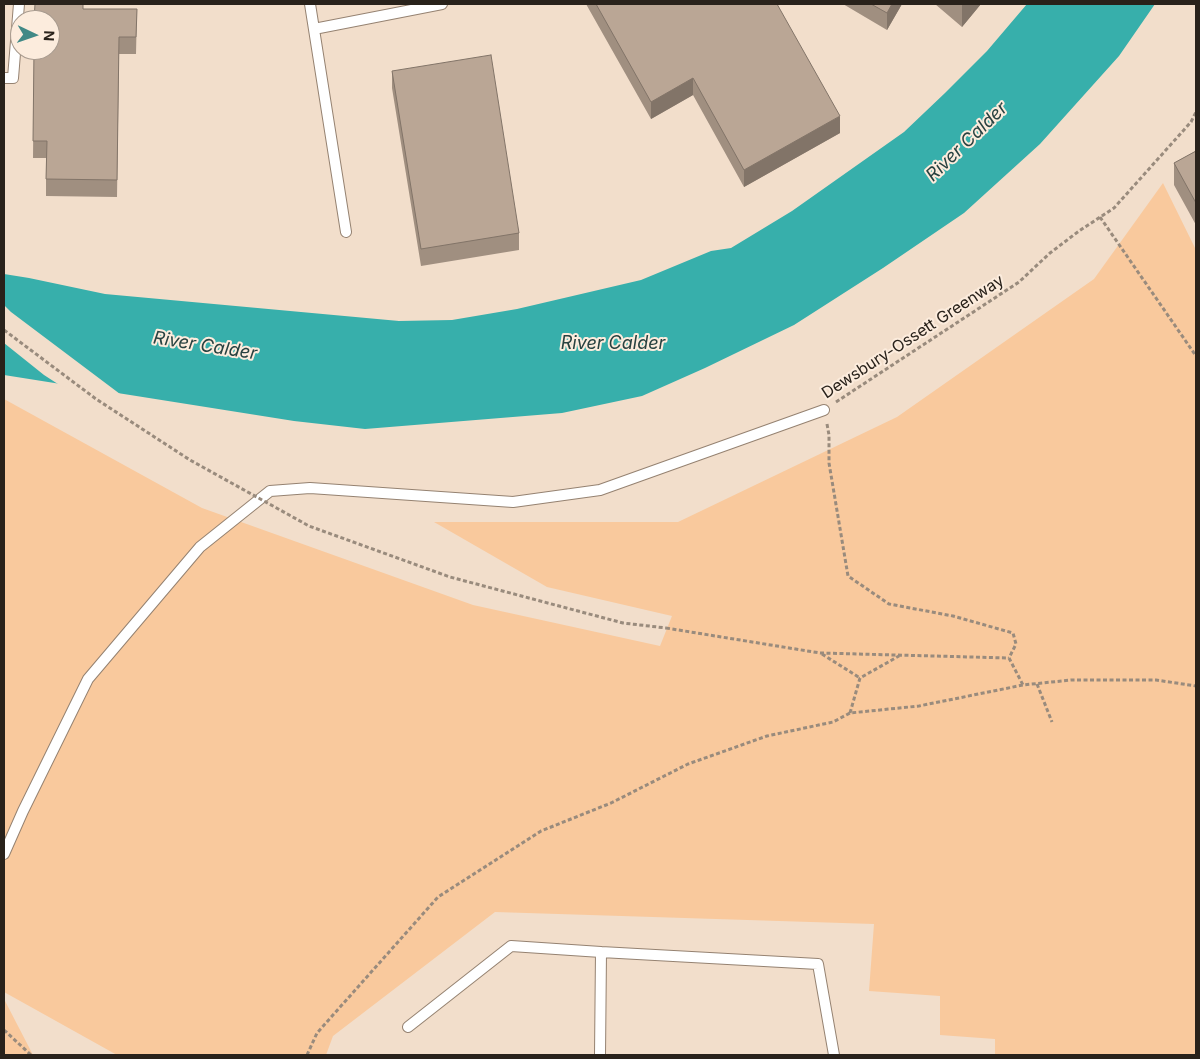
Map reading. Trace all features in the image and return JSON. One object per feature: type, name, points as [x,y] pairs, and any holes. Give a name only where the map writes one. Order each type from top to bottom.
[{"type":"lane","points":[[4,78],[13,78],[19,4]]},
{"type":"lane","points":[[310,4],[346,232]]},
{"type":"lane","points":[[314,29],[442,4]]},
{"type":"lane","points":[[4,854],[88,679],[200,547],[270,492],[310,488],[513,502],[600,490],[824,410]]},
{"type":"lane","points":[[408,1027],[511,946],[818,964],[834,1055]]},
{"type":"lane","points":[[600,1055],[601,952]]},
{"type":"path","name":"Dewsbury-Ossett Greenway","points":[[1009,658],[1016,644],[1013,633],[953,616],[889,604],[848,576],[829,463],[829,435],[824,410],[1019,282],[1050,253],[1114,208],[1136,186],[1191,122],[1196,112]]},
{"type":"path","points":[[1100,217],[1196,356]]},
{"type":"path","points":[[4,330],[96,398],[190,460],[310,526],[450,577],[623,623],[666,628],[820,653],[1009,658],[1023,686]]},
{"type":"path","points":[[820,653],[860,678]]},
{"type":"path","points":[[850,713],[860,678],[900,655]]},
{"type":"path","points":[[307,1055],[317,1033],[438,897],[541,831],[611,803],[688,764],[767,736],[832,722],[850,713],[919,706],[1023,686],[1071,680],[1156,680],[1196,686]]},
{"type":"path","points":[[1037,684],[1052,722]]},
{"type":"path","points":[[4,1030],[31,1055]]},
{"type":"shaded area","points":[[1163,183],[1196,250],[1196,1055],[995,1055],[995,1039],[940,1035],[940,996],[869,991],[874,924],[495,912],[333,1036],[326,1055],[117,1055],[4,992],[4,399],[202,508],[473,605],[660,646],[672,616],[547,587],[434,522],[678,522],[897,417],[1094,279]]},
{"type":"shaded area","points":[[4,999],[33,1055],[4,1055]]},
{"type":"water","name":"River Calder","points":[[1027,4],[1155,4],[1119,56],[1040,144],[964,213],[794,325],[642,396],[562,413],[365,429],[294,421],[4,375],[4,274],[105,294],[399,321],[452,320],[517,309],[641,280],[711,251],[731,248],[792,211],[904,132],[987,51]]},
{"type":"pier","points":[[4,305],[124,397],[61,386],[44,375],[4,343]]},
{"type":"building","points":[[35,4],[83,4],[83,9],[137,9],[136,37],[119,37],[117,180],[46,179],[47,141],[33,141],[34,60],[60,60],[60,10],[35,10]]},
{"type":"building","points":[[596,4],[777,4],[840,116],[744,170],[693,78],[651,102]]},
{"type":"building","points":[[871,4],[892,4],[887,13]]},
{"type":"building","points":[[491,55],[519,233],[421,249],[392,71]]},
{"type":"building","points":[[1196,151],[1196,203],[1174,163]]}]
